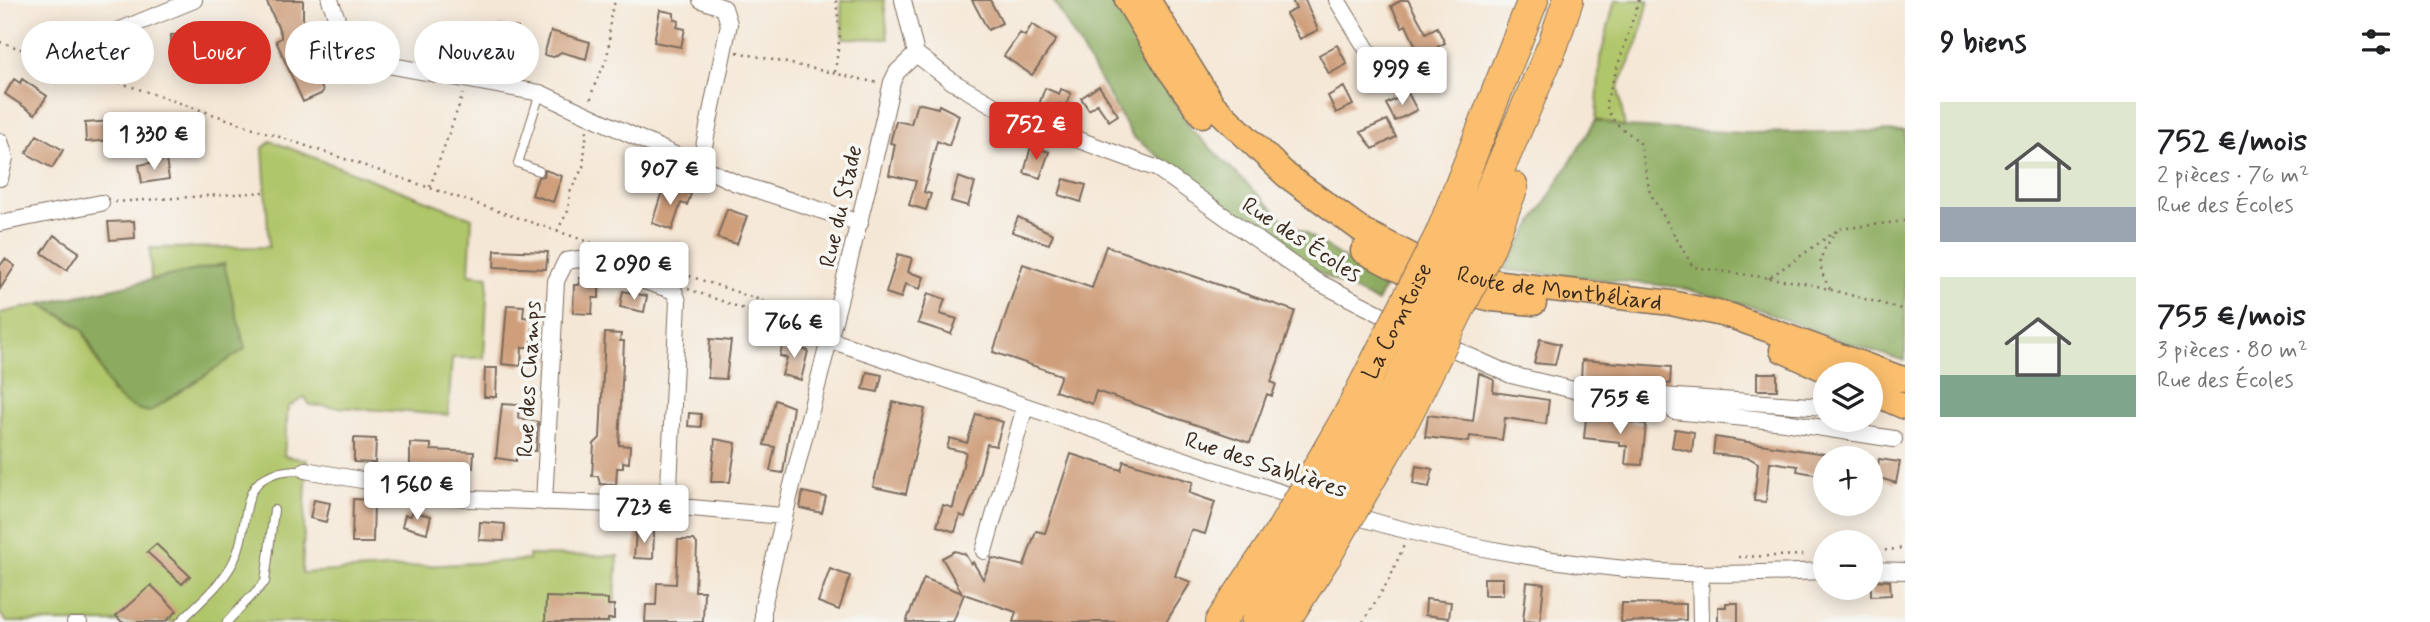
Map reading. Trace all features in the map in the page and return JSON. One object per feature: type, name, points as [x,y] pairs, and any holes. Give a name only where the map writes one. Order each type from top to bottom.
[{"type":"highway","name":"La Comtoise","points":[[1220,622],[1281,531],[1356,401],[1441,233],[1533,0]]},
{"type":"highway","points":[[1256,622],[1317,550],[1405,419],[1479,244],[1515,182],[1568,0]]},
{"type":"highway","points":[[1284,622],[1317,550]]},
{"type":"main road","name":"Route de Montbéliard","points":[[1127,0],[1168,68],[1200,113],[1281,191],[1354,246],[1423,282],[1492,299],[1673,319],[1734,331],[1813,365]]},
{"type":"main road","name":"Route de Montbéliard","points":[[1149,0],[1213,105],[1286,175],[1363,231],[1429,265],[1501,283],[1671,303],[1731,316],[1903,379]]},
{"type":"main road","points":[[1883,384],[1903,379]]},
{"type":"main road","points":[[1883,397],[1905,407]]},
{"type":"street","points":[[142,21],[194,0]]},
{"type":"street","points":[[330,0],[347,46],[359,60],[414,69]]},
{"type":"street","points":[[700,166],[724,49],[728,16],[717,3],[701,0]]},
{"type":"street","points":[[903,0],[916,54]]},
{"type":"street","points":[[1337,0],[1371,56]]},
{"type":"street","name":"Rue du Stade","points":[[763,622],[763,607],[783,516],[860,223],[891,86],[897,72],[916,54]]},
{"type":"street","name":"Rue des Écoles","points":[[916,54],[953,82],[1008,114],[1158,169],[1314,280],[1397,323],[1511,375],[1574,390],[1813,406]]},
{"type":"street","points":[[498,84],[540,93],[736,183],[860,223]]},
{"type":"street","points":[[0,141],[5,159],[0,178]]},
{"type":"street","points":[[0,223],[95,204]]},
{"type":"street","name":"Rue des Champs","points":[[544,502],[556,281],[566,261],[579,260],[674,291]]},
{"type":"street","points":[[668,506],[678,301],[674,291]]},
{"type":"street","name":"Rue des Sablières","points":[[832,333],[1025,407],[1408,533],[1579,564],[1700,573],[1813,571]]},
{"type":"street","points":[[1666,398],[1674,411],[1785,422],[1894,439]]},
{"type":"street","points":[[984,551],[1025,407]]},
{"type":"street","points":[[305,470],[469,499],[668,506],[783,516]]},
{"type":"street","points":[[1883,570],[1905,571]]},
{"type":"street","points":[[1700,573],[1701,622]]},
{"type":"lane","points":[[539,171],[518,163],[540,93]]},
{"type":"lane","points":[[180,622],[230,569],[237,553],[246,501],[254,488],[266,476],[282,470],[305,470]]},
{"type":"lane","points":[[227,622],[265,582],[274,510]]},
{"type":"lane","points":[[71,622],[83,622]]},
{"type":"path","points":[[835,72],[840,35],[836,0]]},
{"type":"path","points":[[1639,0],[1606,102],[1608,116],[1621,131],[1640,144],[1650,193],[1693,267],[1830,289],[1905,310]]},
{"type":"path","points":[[0,42],[430,188],[832,333]]},
{"type":"path","points":[[724,49],[891,86]]},
{"type":"path","points":[[430,188],[465,84]]},
{"type":"path","points":[[95,204],[265,192]]},
{"type":"path","points":[[1769,278],[1839,229],[1905,220]]},
{"type":"path","points":[[1830,289],[1820,272],[1821,253],[1839,229]]},
{"type":"path","points":[[674,291],[685,287],[832,333]]},
{"type":"path","points":[[1363,622],[1389,580],[1408,533]]},
{"type":"path","points":[[1883,551],[1905,548]]},
{"type":"path","points":[[1735,557],[1812,555]]},
{"type":"green space","points":[[841,0],[884,0],[888,39],[843,38]]},
{"type":"green space","points":[[1053,0],[1111,0],[1191,129],[1282,218],[1385,285],[1377,302],[1307,267],[1133,137]]},
{"type":"green space","points":[[1615,0],[1649,0],[1639,40],[1618,88],[1625,127],[1596,120],[1600,59]]},
{"type":"green space","points":[[1596,120],[1625,127],[1745,133],[1905,131],[1905,361],[1837,340],[1753,307],[1678,287],[1504,270]]},
{"type":"green space","points":[[271,141],[472,218],[469,274],[488,276],[484,358],[452,358],[448,415],[310,405],[305,397],[288,407],[284,456],[307,460],[302,573],[528,560],[529,555],[618,556],[613,622],[7,622],[0,614],[0,313],[41,304],[82,329],[112,393],[224,264],[151,280],[150,248],[269,247],[263,148]]},
{"type":"green space","points":[[224,264],[245,349],[149,412],[121,400],[106,381],[83,331],[41,304]]},
{"type":"building","points":[[266,0],[303,0],[304,21],[285,21],[285,61],[276,41],[281,38]]},
{"type":"building","points":[[972,0],[990,0],[1002,23],[988,30]]},
{"type":"building","points":[[1292,0],[1305,0],[1318,30],[1300,39],[1286,14],[1296,9]]},
{"type":"building","points":[[1408,0],[1426,33],[1437,27],[1445,43],[1437,47],[1438,59],[1428,64],[1425,59],[1422,60],[1406,25],[1402,27],[1391,6]]},
{"type":"building","points":[[660,10],[674,13],[674,19],[679,21],[677,27],[685,29],[681,47],[654,42]]},
{"type":"building","points":[[1032,24],[1056,40],[1032,75],[1004,56],[1020,33],[1025,36]]},
{"type":"building","points":[[551,31],[590,42],[586,59],[561,52],[554,57],[544,55]]},
{"type":"building","points":[[1337,45],[1347,64],[1329,74],[1319,55]]},
{"type":"building","points":[[14,79],[20,83],[21,81],[21,84],[29,84],[47,96],[35,114],[5,94]]},
{"type":"building","points":[[295,84],[320,84],[323,91],[321,94],[303,102]]},
{"type":"building","points":[[1099,86],[1118,115],[1109,121],[1097,104],[1089,110],[1081,98]]},
{"type":"building","points":[[1344,87],[1353,105],[1336,113],[1328,96]]},
{"type":"building","points":[[1045,88],[1059,94],[1061,89],[1071,93],[1066,106],[1060,104],[1054,120],[1036,113]]},
{"type":"building","points":[[1408,93],[1417,110],[1395,121],[1386,104]]},
{"type":"building","points":[[917,103],[938,108],[939,105],[959,115],[949,146],[937,141],[924,192],[931,194],[926,210],[909,205],[916,181],[889,175],[895,144],[890,143],[896,121],[911,124]]},
{"type":"building","points":[[1387,120],[1396,137],[1373,149],[1361,132]]},
{"type":"building","points":[[113,121],[114,140],[86,142],[85,123]]},
{"type":"building","points":[[37,135],[63,150],[52,168],[26,153]]},
{"type":"building","points":[[1031,146],[1049,152],[1040,178],[1024,173]]},
{"type":"building","points":[[166,160],[169,179],[142,183],[139,165]]},
{"type":"building","points":[[545,170],[562,176],[553,202],[532,195],[538,177],[544,176]]},
{"type":"building","points":[[958,177],[975,183],[968,206],[951,201]]},
{"type":"building","points":[[1064,179],[1086,185],[1081,202],[1059,195]]},
{"type":"building","points":[[664,185],[691,194],[687,205],[681,203],[672,230],[652,223]]},
{"type":"building","points":[[727,209],[747,216],[737,244],[717,238]]},
{"type":"building","points":[[1018,217],[1053,234],[1049,244],[1012,232]]},
{"type":"building","points":[[134,221],[135,238],[110,240],[108,222]]},
{"type":"building","points":[[54,235],[79,252],[67,270],[42,253]]},
{"type":"building","points":[[1106,246],[1295,311],[1271,382],[1276,384],[1272,396],[1267,394],[1250,443],[1096,391],[1092,404],[1055,391],[1061,375],[993,352],[1023,264],[1092,288]]},
{"type":"building","points":[[495,250],[548,252],[546,269],[494,267]]},
{"type":"building","points":[[898,254],[912,258],[908,272],[924,277],[920,289],[905,284],[901,298],[886,293]]},
{"type":"building","points":[[5,259],[15,266],[0,289],[0,266]]},
{"type":"building","points":[[579,278],[592,278],[592,286],[599,287],[599,298],[593,298],[592,314],[573,313],[574,285],[579,285]]},
{"type":"building","points":[[623,291],[647,296],[644,312],[620,307]]},
{"type":"building","points":[[928,293],[945,299],[940,314],[957,319],[951,334],[918,323]]},
{"type":"building","points":[[507,305],[524,306],[523,317],[533,318],[532,347],[522,347],[521,366],[502,364]]},
{"type":"building","points":[[605,333],[621,334],[620,341],[624,341],[619,445],[630,446],[629,463],[623,462],[623,468],[617,468],[616,485],[600,484],[598,476],[592,476],[594,444],[600,438]]},
{"type":"building","points":[[710,339],[731,341],[726,379],[708,378]]},
{"type":"building","points":[[1540,339],[1560,344],[1555,365],[1534,363]]},
{"type":"building","points":[[791,341],[803,344],[802,349],[808,351],[801,380],[782,375],[787,358],[780,356],[783,343],[790,345]]},
{"type":"building","points":[[1582,360],[1671,367],[1670,384],[1581,380]]},
{"type":"building","points":[[485,368],[497,368],[496,397],[484,397]]},
{"type":"building","points":[[867,372],[882,375],[878,392],[863,389]]},
{"type":"building","points":[[1479,373],[1494,380],[1493,392],[1549,400],[1546,424],[1505,418],[1502,440],[1470,436],[1469,442],[1425,437],[1428,415],[1473,421]]},
{"type":"building","points":[[1757,373],[1777,373],[1777,390],[1757,390]]},
{"type":"building","points":[[775,400],[793,407],[783,473],[770,471],[775,447],[764,445]]},
{"type":"building","points":[[893,402],[925,409],[906,494],[873,487]]},
{"type":"building","points":[[502,404],[519,405],[518,418],[538,422],[536,451],[516,450],[516,461],[496,458]]},
{"type":"building","points":[[689,413],[701,414],[701,427],[688,426]]},
{"type":"building","points":[[976,414],[1003,422],[996,446],[987,444],[975,490],[965,517],[960,515],[955,532],[937,526],[943,505],[953,508],[966,452],[947,448],[950,438],[967,443]]},
{"type":"building","points":[[1586,418],[1646,424],[1642,465],[1625,464],[1627,446],[1620,446],[1620,442],[1584,438]]},
{"type":"building","points":[[1675,429],[1694,432],[1692,452],[1672,447]]},
{"type":"building","points":[[1715,437],[1813,452],[1813,474],[1797,471],[1798,466],[1770,462],[1766,502],[1754,501],[1758,463],[1749,458],[1713,454]]},
{"type":"building","points":[[354,438],[376,439],[375,463],[354,462]]},
{"type":"building","points":[[715,439],[736,443],[730,482],[711,482]]},
{"type":"building","points":[[410,443],[431,444],[431,450],[474,452],[473,468],[460,467],[459,474],[448,473],[448,468],[410,466]]},
{"type":"building","points":[[1071,454],[1121,470],[1124,461],[1193,482],[1189,493],[1215,502],[1205,534],[1191,530],[1175,576],[1191,582],[1166,622],[1013,622],[1016,612],[964,594],[953,622],[906,622],[924,578],[962,593],[942,558],[955,551],[965,554],[971,564],[973,562],[983,579],[992,558],[1024,566],[1036,531],[1045,533]]},
{"type":"building","points":[[1883,460],[1900,462],[1896,483],[1883,479]]},
{"type":"building","points":[[1416,466],[1433,469],[1429,487],[1413,484]]},
{"type":"building","points":[[803,492],[826,497],[822,513],[800,508]]},
{"type":"building","points":[[353,499],[374,500],[373,543],[352,543]]},
{"type":"building","points":[[314,500],[330,503],[326,522],[310,518]]},
{"type":"building","points":[[412,512],[431,516],[427,533],[402,526],[405,515],[411,516]]},
{"type":"building","points":[[480,522],[505,524],[504,541],[479,540]]},
{"type":"building","points":[[636,530],[654,531],[653,559],[634,558]]},
{"type":"building","points":[[678,540],[694,540],[697,544],[695,591],[704,591],[703,622],[645,622],[646,605],[656,605],[657,583],[676,584]]},
{"type":"building","points":[[156,544],[190,576],[182,584],[147,552]]},
{"type":"building","points":[[830,569],[850,576],[839,610],[818,602]]},
{"type":"building","points":[[1484,578],[1503,578],[1503,595],[1484,595]]},
{"type":"building","points":[[1883,581],[1890,581],[1891,595],[1883,595]]},
{"type":"building","points":[[1527,582],[1544,584],[1540,622],[1523,621]]},
{"type":"building","points":[[151,585],[177,611],[165,622],[122,622],[116,616]]},
{"type":"building","points":[[546,597],[608,599],[608,605],[614,605],[614,619],[608,619],[608,622],[545,622]]},
{"type":"building","points":[[1426,599],[1451,602],[1449,618],[1425,615]]},
{"type":"building","points":[[1622,603],[1686,604],[1686,620],[1621,622]]},
{"type":"building","points":[[1726,603],[1738,603],[1738,622],[1718,622],[1718,607],[1726,607]]}]
